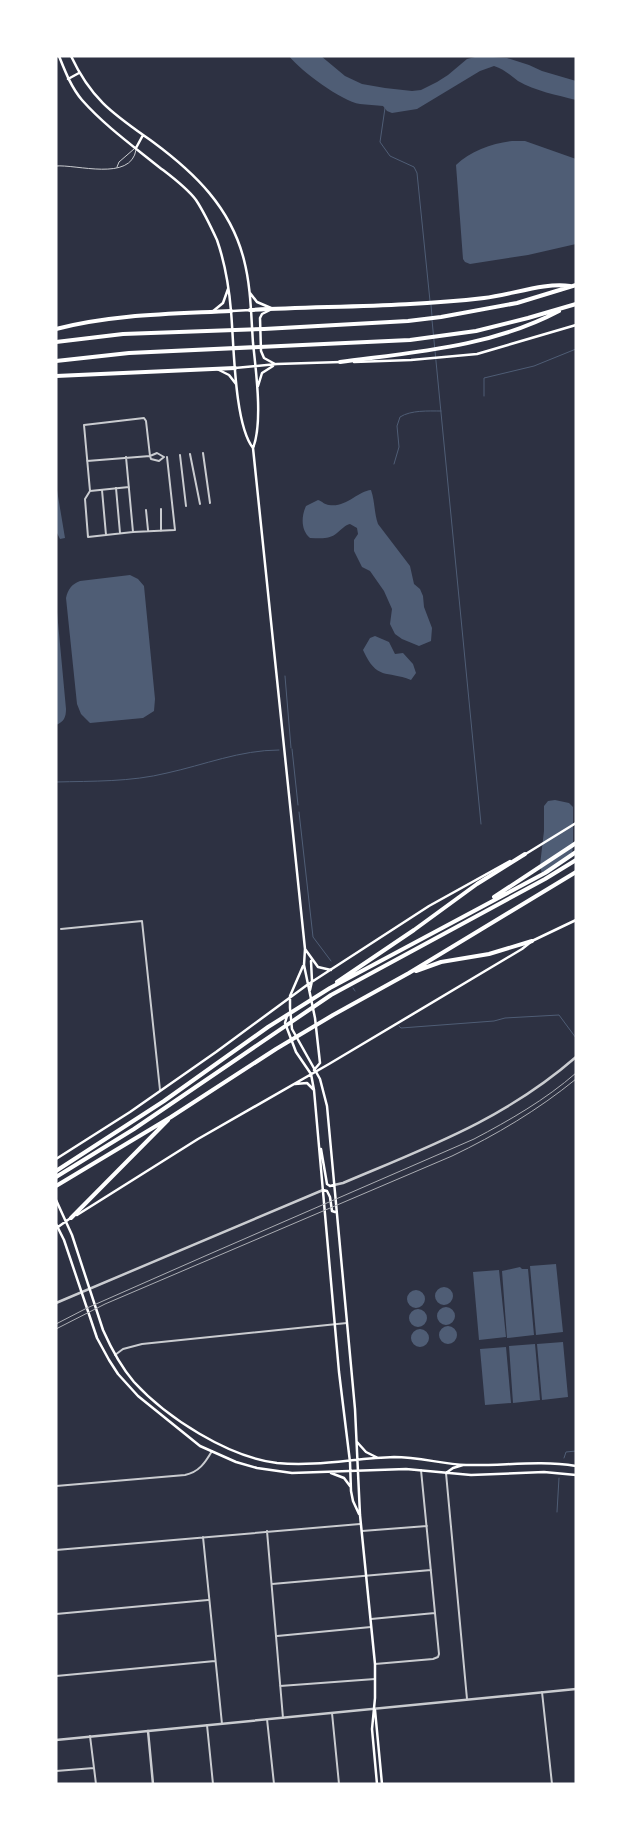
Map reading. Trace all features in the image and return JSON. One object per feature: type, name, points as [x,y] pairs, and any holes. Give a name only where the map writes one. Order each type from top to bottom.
[{"type":"highway","points":[[250,310],[406,304],[483,298],[557,284],[574,286]]},
{"type":"highway","points":[[56,342],[123,334],[408,321],[474,312],[517,303],[574,286]]},
{"type":"highway","points":[[56,361],[129,353],[410,340],[476,331],[576,304]]},
{"type":"highway","points":[[340,362],[412,353],[476,342],[535,324],[568,306]]},
{"type":"highway","points":[[56,329],[103,319],[231,311]]},
{"type":"highway","points":[[56,376],[235,368]]},
{"type":"highway","points":[[479,907],[576,843]]},
{"type":"highway","points":[[56,1170],[164,1101],[268,1027],[330,988],[545,873],[576,852]]},
{"type":"highway","points":[[330,988],[477,884],[525,854]]},
{"type":"highway","points":[[56,1177],[134,1129],[330,995],[576,860]]},
{"type":"highway","points":[[56,1186],[171,1117],[276,1049],[409,973],[576,872]]},
{"type":"highway","points":[[409,973],[441,962],[489,954],[532,941]]},
{"type":"highway","points":[[71,1218],[171,1117]]},
{"type":"main road","points":[[59,56],[68,79],[82,99],[136,148],[182,184],[196,201],[217,241],[229,287],[236,384],[240,411],[249,443],[253,448]]},
{"type":"main road","points":[[71,56],[79,73],[101,103],[187,168],[216,200],[228,218],[239,242],[244,261],[249,292],[257,390],[258,416],[256,442],[253,448],[305,950],[304,965],[307,985],[310,991],[320,1063],[315,1071]]},
{"type":"main road","points":[[68,79],[79,73]]},
{"type":"main road","points":[[136,148],[143,135]]},
{"type":"main road","points":[[212,312],[223,303],[229,287]]},
{"type":"main road","points":[[249,292],[257,302],[272,309]]},
{"type":"main road","points":[[272,309],[262,314],[260,318],[260,342],[264,358],[277,364]]},
{"type":"main road","points":[[231,311],[250,310]]},
{"type":"main road","points":[[235,368],[277,364],[412,360],[477,354],[576,325]]},
{"type":"main road","points":[[257,390],[262,373],[267,368],[277,364]]},
{"type":"main road","points":[[216,369],[229,375],[236,384]]},
{"type":"main road","points":[[56,1159],[130,1112],[216,1052],[312,981],[429,906],[525,854],[576,823]]},
{"type":"main road","points":[[576,920],[532,941],[522,949],[198,1139],[56,1226],[64,1240],[97,1338],[109,1360],[129,1387],[148,1405],[185,1435],[212,1452],[236,1462],[273,1471],[292,1473],[391,1469],[421,1470],[446,1474],[483,1475],[544,1472],[576,1475]]},
{"type":"main road","points":[[305,950],[318,967],[331,970]]},
{"type":"main road","points":[[310,991],[312,981],[311,959]]},
{"type":"main road","points":[[304,965],[290,996],[292,1029],[322,1086],[327,1106],[359,1471],[360,1516],[375,1664],[376,1679],[372,1729],[377,1782],[382,1782],[374,1709]]},
{"type":"main road","points":[[290,1008],[285,1023],[296,1052],[311,1074],[314,1090],[334,1324],[350,1462],[351,1488],[353,1501],[360,1516]]},
{"type":"main road","points":[[291,1085],[308,1084],[314,1090]]},
{"type":"main road","points":[[320,1145],[323,1152],[327,1184],[334,1186]]},
{"type":"main road","points":[[323,1190],[329,1194],[332,1211],[335,1212]]},
{"type":"main road","points":[[56,1200],[72,1235],[104,1330],[115,1355],[134,1382],[178,1419],[223,1447],[249,1457],[276,1463],[306,1465],[379,1458],[408,1458],[464,1465],[540,1462],[576,1466]]},
{"type":"main road","points":[[129,1387],[134,1382]]},
{"type":"main road","points":[[356,1440],[366,1452],[379,1458]]},
{"type":"main road","points":[[273,1471],[276,1463]]},
{"type":"main road","points":[[446,1474],[454,1468],[464,1465]]},
{"type":"main road","points":[[327,1472],[344,1478],[351,1488]]},
{"type":"street","points":[[86,461],[150,456],[157,453],[164,457],[158,461],[152,460],[150,456],[146,421],[142,418],[86,423],[84,426],[86,461],[90,491],[85,499],[88,537],[176,530],[166,457]]},
{"type":"street","points":[[203,453],[210,503]]},
{"type":"street","points":[[190,454],[200,504]]},
{"type":"street","points":[[180,455],[186,506]]},
{"type":"street","points":[[126,457],[134,532]]},
{"type":"street","points":[[90,491],[129,486]]},
{"type":"street","points":[[116,488],[120,534]]},
{"type":"street","points":[[102,490],[106,536]]},
{"type":"street","points":[[161,509],[162,531]]},
{"type":"street","points":[[146,510],[148,532]]},
{"type":"street","points":[[61,929],[142,921],[160,1090]]},
{"type":"street","points":[[334,1186],[406,1157],[482,1122],[537,1089],[576,1058]]},
{"type":"street","points":[[56,1304],[323,1190]]},
{"type":"street","points":[[115,1355],[123,1350],[142,1344],[347,1323]]},
{"type":"street","points":[[56,1486],[185,1475],[203,1466],[212,1452]]},
{"type":"street","points":[[375,1664],[438,1657],[421,1470]]},
{"type":"street","points":[[446,1474],[466,1699]]},
{"type":"street","points":[[56,1550],[361,1524]]},
{"type":"street","points":[[362,1532],[427,1526]]},
{"type":"street","points":[[267,1531],[283,1718]]},
{"type":"street","points":[[203,1537],[222,1724]]},
{"type":"street","points":[[272,1584],[430,1570]]},
{"type":"street","points":[[56,1614],[209,1600]]},
{"type":"street","points":[[371,1619],[435,1613]]},
{"type":"street","points":[[277,1636],[372,1627]]},
{"type":"street","points":[[56,1676],[216,1661]]},
{"type":"street","points":[[280,1686],[376,1679]]},
{"type":"street","points":[[56,1740],[576,1689]]},
{"type":"street","points":[[542,1692],[552,1784]]},
{"type":"street","points":[[332,1713],[339,1784]]},
{"type":"street","points":[[267,1720],[274,1784]]},
{"type":"street","points":[[207,1725],[214,1784]]},
{"type":"street","points":[[148,1731],[153,1784]]},
{"type":"street","points":[[90,1736],[96,1784]]},
{"type":"street","points":[[56,1772],[94,1768]]},
{"type":"lane","points":[[116,168],[119,162],[136,148]]},
{"type":"lane","points":[[56,166],[66,165],[93,170],[116,168],[130,161],[136,153],[136,148]]},
{"type":"water","points":[[289,56],[321,56],[345,76],[362,84],[412,91],[421,90],[437,82],[467,59],[479,56],[507,58],[576,81],[576,100],[532,87],[518,81],[504,70],[494,66],[480,71],[417,109],[392,113],[383,106],[352,102],[332,91],[312,77]]},
{"type":"water","points":[[512,141],[525,141],[576,159],[576,244],[528,255],[470,264],[463,259],[456,165],[482,148]]},
{"type":"water","points":[[56,484],[65,538],[60,539],[56,531]]},
{"type":"water","points":[[371,490],[378,524],[410,566],[414,584],[420,589],[423,596],[424,607],[432,628],[431,641],[419,646],[395,634],[390,624],[392,609],[384,591],[370,571],[362,567],[354,551],[354,540],[358,534],[357,528],[350,524],[328,538],[310,538],[303,527],[303,515],[306,506],[318,500],[328,505],[341,504],[361,493]]},
{"type":"water","points":[[130,575],[138,579],[144,586],[155,699],[154,711],[143,718],[90,723],[81,714],[77,704],[66,598],[69,589],[80,581]]},
{"type":"water","points":[[56,601],[66,714],[64,719],[56,725]]},
{"type":"water","points":[[375,636],[389,642],[395,654],[403,653],[413,664],[416,673],[411,680],[383,673],[368,660],[363,650],[370,638]]},
{"type":"water","points":[[555,800],[569,803],[573,807],[572,857],[548,874],[542,874],[540,865],[544,831],[544,806],[548,801]]},
{"type":"water","points":[[556,1264],[563,1332],[536,1335],[530,1266]]},
{"type":"water","points":[[520,1267],[528,1269],[534,1335],[507,1338],[502,1271]]},
{"type":"water","points":[[499,1270],[506,1337],[479,1340],[473,1272]]},
{"type":"water","points":[[444,1287],[450,1290],[453,1296],[450,1302],[444,1305],[438,1302],[435,1296],[438,1290]]},
{"type":"water","points":[[416,1290],[422,1293],[425,1299],[422,1305],[416,1308],[410,1305],[407,1299],[410,1293]]},
{"type":"water","points":[[446,1307],[452,1310],[455,1316],[452,1322],[446,1325],[440,1322],[437,1316],[440,1310]]},
{"type":"water","points":[[418,1309],[424,1312],[427,1318],[424,1324],[418,1327],[412,1324],[409,1318],[412,1312]]},
{"type":"water","points":[[448,1326],[454,1329],[457,1335],[454,1341],[448,1344],[442,1341],[439,1335],[442,1329]]},
{"type":"water","points":[[420,1329],[426,1332],[429,1338],[426,1344],[420,1347],[414,1344],[411,1338],[414,1332]]},
{"type":"water","points":[[563,1342],[568,1397],[542,1400],[537,1344]]},
{"type":"water","points":[[535,1344],[540,1400],[513,1403],[509,1346]]},
{"type":"water","points":[[506,1347],[511,1403],[485,1405],[480,1349]]},
{"type":"waterway","points":[[385,108],[380,142],[390,156],[414,167],[417,173],[430,301]]},
{"type":"waterway","points":[[431,305],[432,316]]},
{"type":"waterway","points":[[432,320],[481,824]]},
{"type":"waterway","points":[[484,396],[484,378],[534,366],[576,349]]},
{"type":"waterway","points":[[394,464],[399,447],[397,426],[400,417],[414,412],[441,411]]},
{"type":"waterway","points":[[285,676],[291,748]]},
{"type":"waterway","points":[[292,749],[298,805]]},
{"type":"waterway","points":[[56,782],[140,778],[250,752],[279,750]]},
{"type":"waterway","points":[[299,812],[313,937],[331,961]]},
{"type":"waterway","points":[[399,1026],[401,1028],[559,1015],[576,1038]]},
{"type":"waterway","points":[[564,1458],[566,1452],[576,1451]]},
{"type":"waterway","points":[[557,1512],[559,1478]]},
{"type":"tram line","points":[[56,1329],[105,1304],[452,1156],[516,1121],[576,1079]]},
{"type":"railway","points":[[56,1324],[87,1308],[474,1139],[527,1109],[576,1073]]}]
